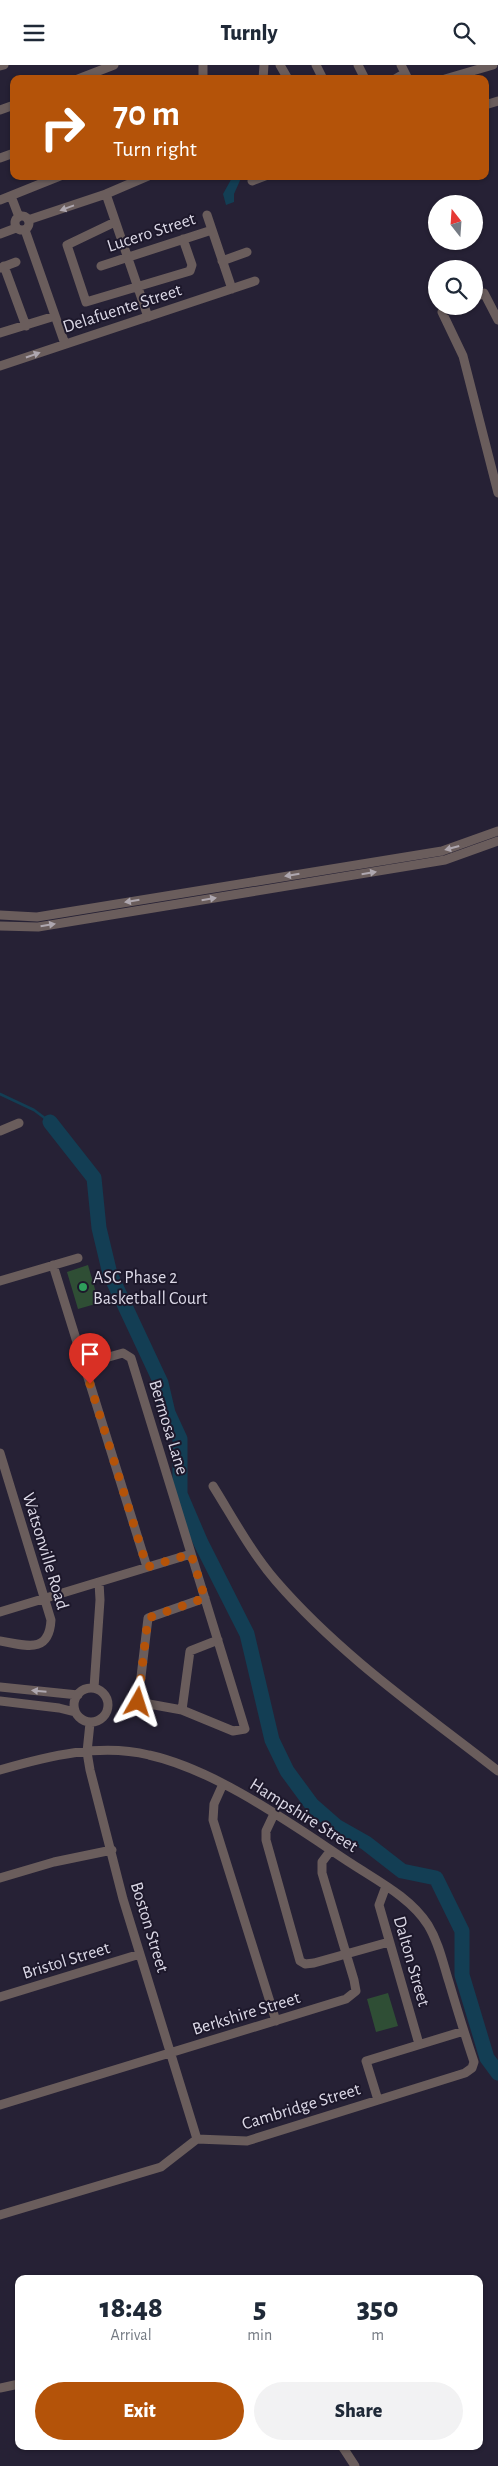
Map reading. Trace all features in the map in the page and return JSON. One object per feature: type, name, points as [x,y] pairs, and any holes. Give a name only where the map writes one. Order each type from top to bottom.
[{"type":"street","points":[[0,67],[4,65]]},
{"type":"street","points":[[88,75],[114,65]]},
{"type":"street","points":[[459,75],[493,65]]},
{"type":"street","points":[[0,200],[50,180]]},
{"type":"street","points":[[28,220],[106,194],[139,180]]},
{"type":"street","points":[[106,194],[148,317]]},
{"type":"street","points":[[11,195],[18,217],[15,220],[65,344]]},
{"type":"street","points":[[207,215],[232,289]]},
{"type":"street","points":[[18,217],[25,217],[28,220]]},
{"type":"street","points":[[0,234],[28,227],[28,220]]},
{"type":"street","points":[[115,223],[67,245],[84,299],[89,302],[192,268],[183,239]]},
{"type":"street","name":"Lucero Street","points":[[101,266],[212,229]]},
{"type":"street","points":[[222,261],[247,252]]},
{"type":"street","points":[[16,262],[2,267],[26,326]]},
{"type":"street","name":"Delafuente Street","points":[[0,366],[255,281]]},
{"type":"street","points":[[483,293],[498,321]]},
{"type":"street","points":[[444,315],[464,356],[498,493]]},
{"type":"street","points":[[0,333],[55,316]]},
{"type":"street","points":[[0,915],[37,917],[442,851],[498,831]]},
{"type":"street","points":[[0,926],[38,927],[406,867],[467,854],[498,841]]},
{"type":"street","points":[[2,1129],[19,1123]]},
{"type":"street","points":[[0,1281],[78,1257]]},
{"type":"street","points":[[53,1265],[147,1567]]},
{"type":"street","name":"Bermosa Lane","points":[[84,1364],[122,1353],[131,1358],[246,1729],[233,1731],[182,1710]]},
{"type":"street","name":"Watsonville Road","points":[[0,1453],[51,1620],[50,1631],[46,1640],[35,1646],[0,1641]]},
{"type":"street","points":[[213,1486],[250,1546],[276,1581],[318,1623],[385,1684],[498,1771]]},
{"type":"street","points":[[0,1612],[191,1554]]},
{"type":"street","points":[[94,1688],[100,1600],[99,1582]]},
{"type":"street","points":[[205,1598],[148,1618],[138,1702],[182,1710],[190,1651],[218,1640]]},
{"type":"street","points":[[0,1687],[78,1695]]},
{"type":"street","points":[[94,1688],[104,1693],[109,1704],[106,1715],[102,1720],[90,1723],[81,1719],[75,1712],[74,1703],[78,1695],[85,1689],[94,1688]]},
{"type":"street","points":[[0,1701],[59,1708],[75,1712]]},
{"type":"street","name":"Boston Street","points":[[90,1723],[87,1752],[94,1786],[140,1954],[197,2139]]},
{"type":"street","name":"Hampshire Street","points":[[0,1770],[55,1756],[87,1752],[116,1750],[150,1755],[223,1784],[274,1814],[386,1886],[411,1906],[428,1925],[438,1946],[474,2062],[472,2068]]},
{"type":"street","points":[[223,1784],[214,1803],[213,1820],[276,2021]]},
{"type":"street","points":[[274,1814],[266,1831],[266,1840],[300,1961],[305,1965],[388,1942]]},
{"type":"street","points":[[0,1878],[54,1862],[112,1850]]},
{"type":"street","name":"Berkshire Street","points":[[0,2105],[346,1999],[356,1991],[322,1873],[322,1863],[331,1850]]},
{"type":"street","name":"Dalton Street","points":[[386,1886],[379,1905],[388,1942],[419,2044]]},
{"type":"street","name":"Bristol Street","points":[[0,1997],[140,1954]]},
{"type":"street","points":[[378,2099],[366,2061],[464,2031]]},
{"type":"street","name":"Cambridge Street","points":[[197,2139],[247,2141],[465,2073],[472,2068]]},
{"type":"street","points":[[0,2215],[161,2167],[197,2139]]},
{"type":"street","points":[[0,2388],[15,2385]]},
{"type":"street","points":[[345,2450],[355,2466]]},
{"type":"green space","name":"ASC Phase 2 Basketball Court","points":[[88,1265],[99,1303],[78,1309],[67,1272]]},
{"type":"green space","points":[[388,1993],[398,2026],[376,2032],[367,1999]]},
{"type":"water","points":[[231,180],[240,180],[234,194],[234,202],[226,205],[223,194]]},
{"type":"waterway","points":[[0,1094],[34,1110],[50,1122]]},
{"type":"waterway","points":[[50,1122],[94,1178],[99,1228],[110,1274],[161,1383],[168,1413],[180,1439],[180,1494],[201,1543],[247,1634],[272,1740],[287,1771],[312,1805],[336,1826],[366,1843],[402,1871],[436,1878],[462,1931],[462,1975],[487,2058],[498,2073]]},
{"type":"place","name":"ASC Phase 2 Basketball Court","points":[[83,1287]]},
{"type":"route","points":[[90,1384],[147,1567],[191,1554],[205,1598],[162,1611],[148,1618],[138,1702]]}]
